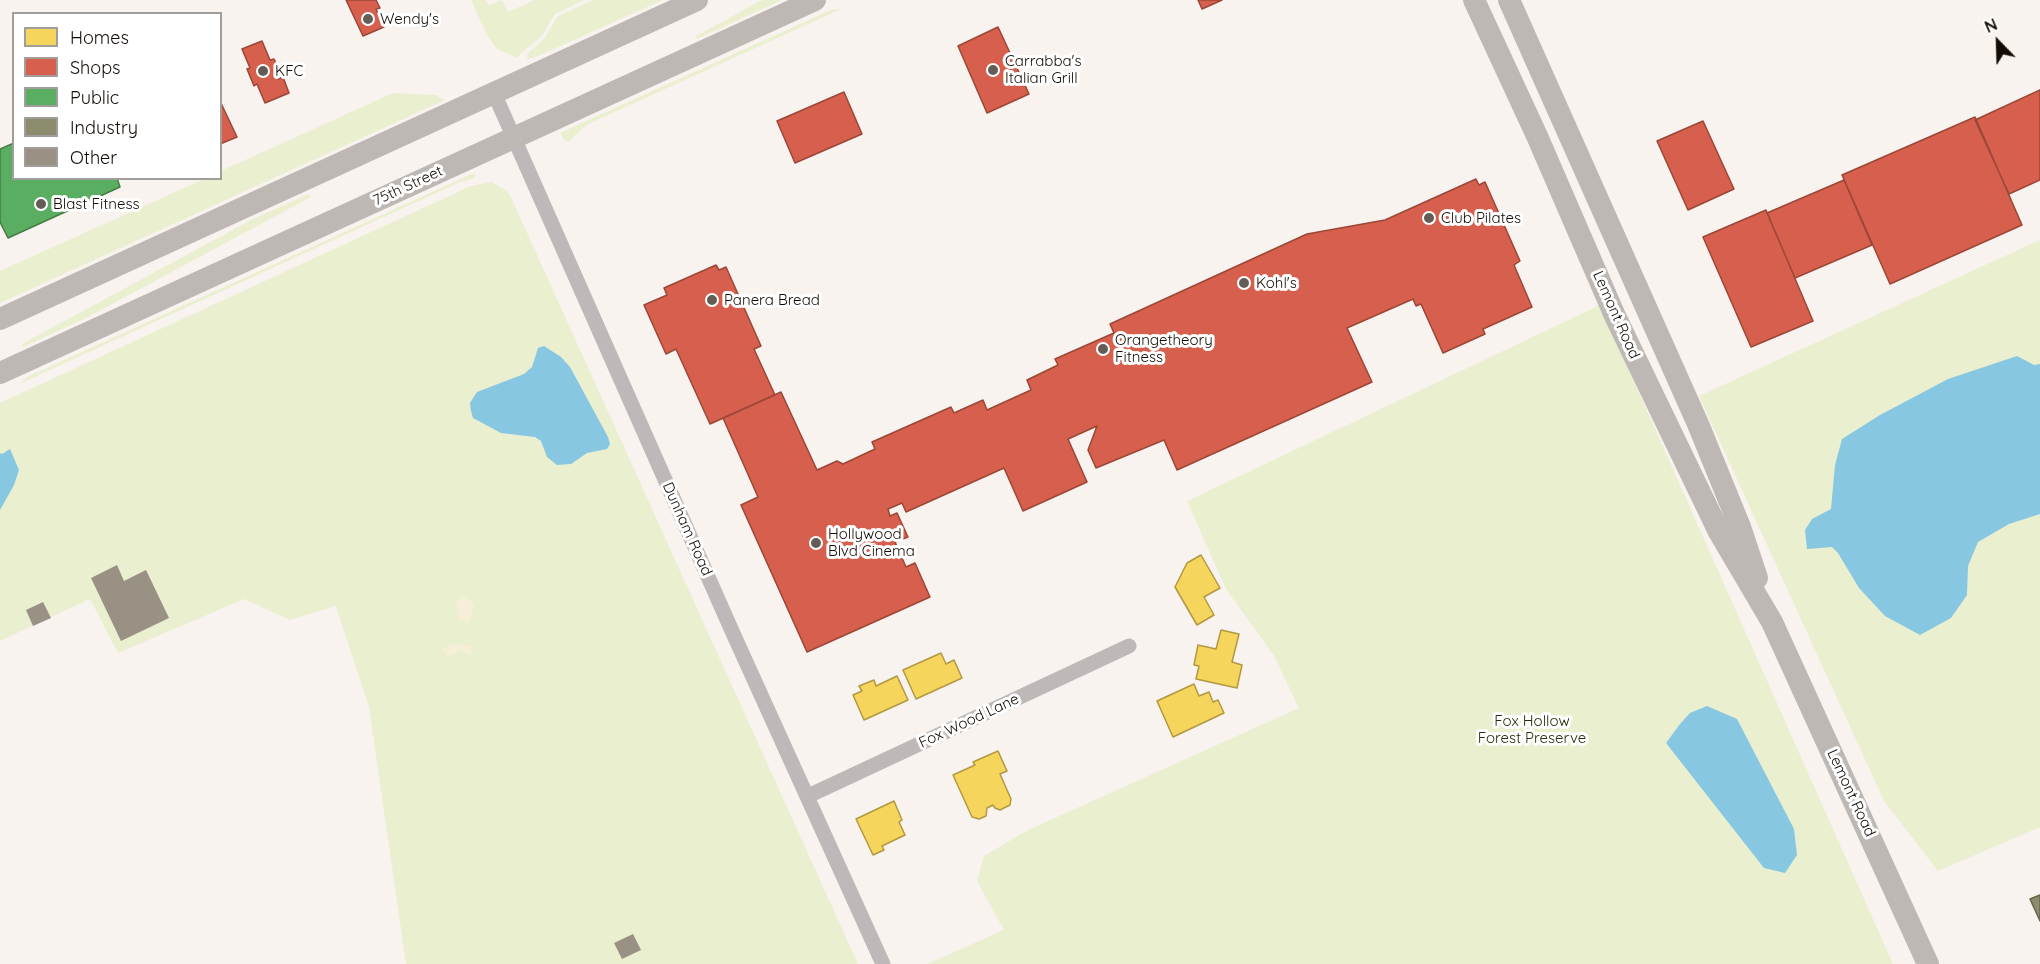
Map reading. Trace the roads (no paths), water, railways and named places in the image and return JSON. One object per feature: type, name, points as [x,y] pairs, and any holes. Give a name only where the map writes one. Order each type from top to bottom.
[{"type":"main road","points":[[0,319],[697,0]]},
{"type":"main road","name":"75th Street","points":[[0,373],[816,0]]},
{"type":"main road","name":"Lemont Road","points":[[1474,0],[1615,316],[1679,451],[1719,532],[1772,622]]},
{"type":"main road","name":"Lemont Road","points":[[1509,0],[1698,424],[1740,527],[1772,622],[1928,964]]},
{"type":"street","name":"Dunham Road","points":[[494,93],[732,631],[883,964]]},
{"type":"street","name":"Fox Wood Lane","points":[[808,796],[1129,646]]},
{"type":"water","points":[[544,346],[561,357],[570,367],[610,444],[607,449],[587,453],[571,464],[557,465],[547,457],[541,441],[535,437],[501,433],[473,418],[471,411],[470,403],[477,392],[524,374],[532,367],[538,348]]},
{"type":"water","points":[[2017,356],[2034,365],[2040,364],[2040,514],[2009,524],[1978,542],[1968,566],[1967,595],[1951,618],[1920,635],[1885,616],[1859,588],[1832,547],[1807,549],[1805,530],[1812,519],[1831,509],[1835,465],[1842,439],[1880,415],[1948,379]]},
{"type":"water","points":[[10,449],[19,470],[14,485],[0,510],[0,453]]},
{"type":"water","points":[[1707,706],[1737,719],[1794,829],[1797,855],[1785,873],[1764,868],[1666,743],[1690,713]]},
{"type":"place","name":"Wendy's","points":[[368,19]]},
{"type":"place","name":"Carrabba's Italian Grill","points":[[993,70]]},
{"type":"place","name":"KFC","points":[[263,71]]},
{"type":"place","name":"Blast Fitness","points":[[41,204]]},
{"type":"place","name":"Club Pilates","points":[[1429,218]]},
{"type":"place","name":"Kohl's","points":[[1244,283]]},
{"type":"place","name":"Panera Bread","points":[[712,300]]},
{"type":"place","name":"Orangetheory Fitness","points":[[1103,349]]},
{"type":"place","name":"Hollywood Blvd Cinema","points":[[816,543]]},
{"type":"park label","name":"Fox Hollow Forest Preserve","points":[[1532,730]]}]
